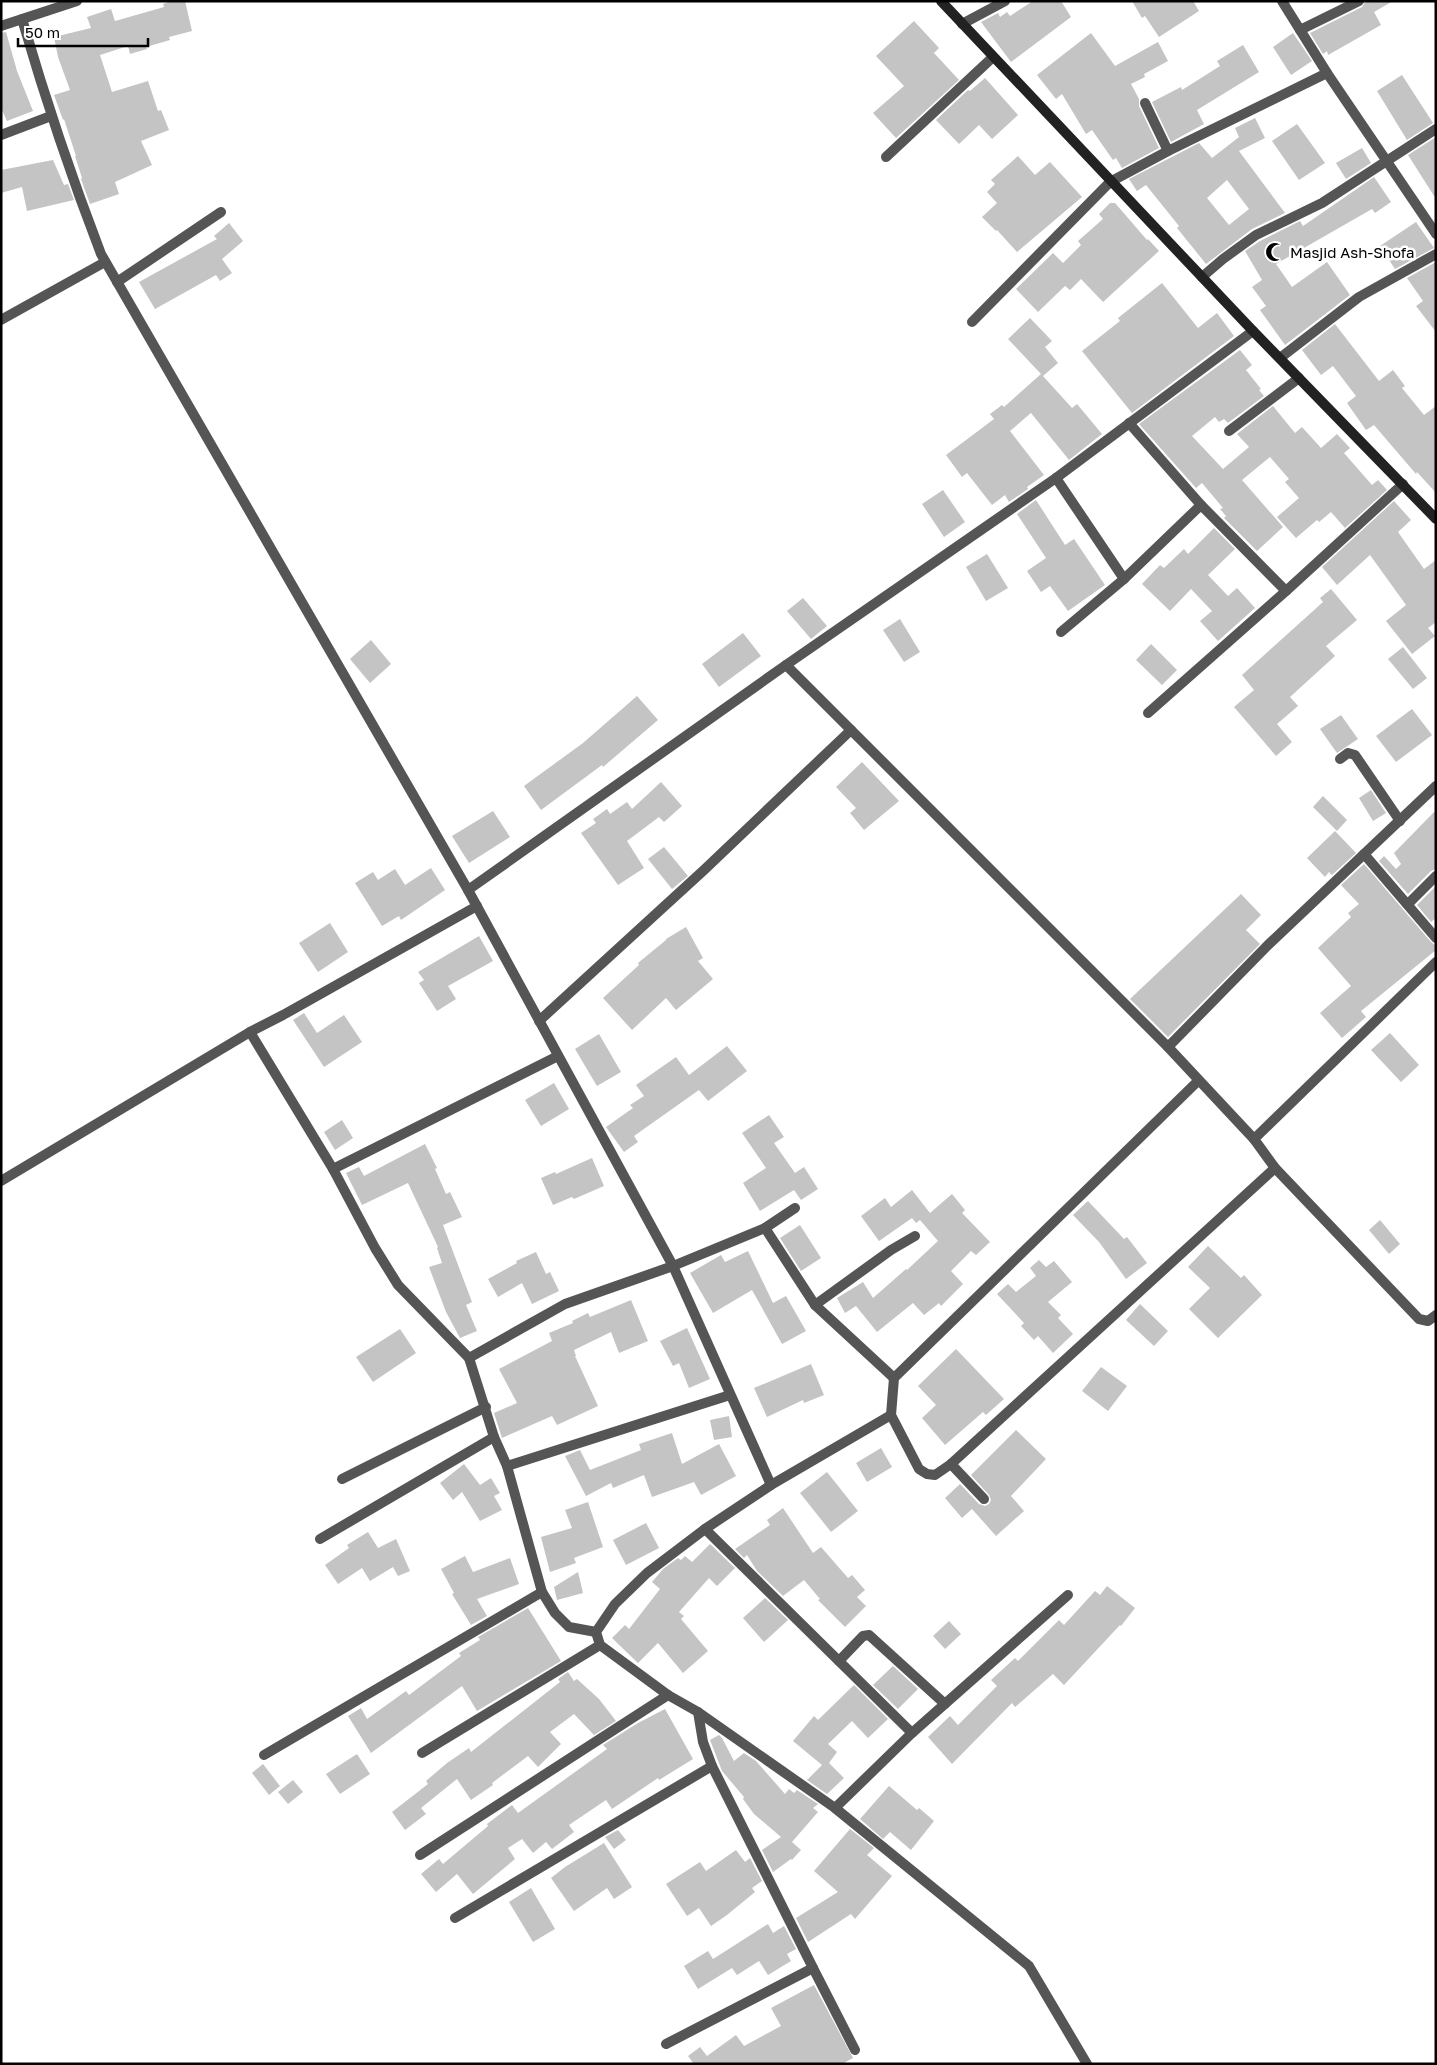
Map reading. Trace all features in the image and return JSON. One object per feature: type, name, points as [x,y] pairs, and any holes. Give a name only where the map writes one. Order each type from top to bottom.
[{"type":"street","points":[[1,26],[77,1]]},
{"type":"street","points":[[941,1],[1110,182],[1436,519]]},
{"type":"street","points":[[962,24],[1005,1]]},
{"type":"street","points":[[1282,1],[1327,73],[1436,234]]},
{"type":"street","points":[[1300,30],[1359,1]]},
{"type":"street","points":[[22,19],[51,116],[76,189],[105,262],[477,906],[673,1266],[771,1485]]},
{"type":"street","points":[[886,157],[993,57]]},
{"type":"street","points":[[972,322],[1110,182],[1168,151],[1327,73]]},
{"type":"street","points":[[1145,102],[1168,151]]},
{"type":"street","points":[[1,135],[51,116]]},
{"type":"street","points":[[1202,277],[1256,235],[1315,207],[1388,162],[1436,129]]},
{"type":"street","points":[[117,282],[221,212]]},
{"type":"street","points":[[1280,358],[1359,297],[1436,254]]},
{"type":"street","points":[[1,320],[105,262]]},
{"type":"street","points":[[468,890],[786,665],[1056,478],[1253,331]]},
{"type":"street","points":[[1229,431],[1299,378]]},
{"type":"street","points":[[1129,423],[1201,505],[1286,591]]},
{"type":"street","points":[[1056,478],[1124,579]]},
{"type":"street","points":[[1148,713],[1403,484]]},
{"type":"street","points":[[1061,632],[1124,579],[1201,505]]},
{"type":"street","points":[[786,665],[1168,1047],[1254,1139],[1275,1168],[1419,1319],[1428,1321],[1436,1315]]},
{"type":"street","points":[[539,1021],[704,870],[851,730]]},
{"type":"street","points":[[1340,759],[1348,753],[1355,755],[1400,821]]},
{"type":"street","points":[[1168,1047],[1268,945],[1436,786]]},
{"type":"street","points":[[1364,854],[1436,938]]},
{"type":"street","points":[[1408,904],[1436,876]]},
{"type":"street","points":[[1,1181],[250,1032],[477,906]]},
{"type":"street","points":[[1254,1139],[1436,962]]},
{"type":"street","points":[[250,1032],[333,1169],[375,1248],[398,1285],[469,1358],[494,1437],[507,1466],[542,1592],[555,1613],[569,1627],[596,1632]]},
{"type":"street","points":[[333,1169],[558,1056]]},
{"type":"street","points":[[1198,1081],[894,1378],[891,1415],[919,1469],[927,1474],[935,1475],[951,1464],[1275,1168]]},
{"type":"street","points":[[469,1358],[565,1304],[673,1266],[765,1228],[795,1208]]},
{"type":"street","points":[[765,1228],[815,1305],[894,1378]]},
{"type":"street","points":[[815,1305],[891,1250],[915,1236]]},
{"type":"street","points":[[507,1466],[730,1395]]},
{"type":"street","points":[[342,1479],[486,1407]]},
{"type":"street","points":[[596,1632],[615,1604],[628,1590],[647,1573],[705,1529],[771,1485],[891,1415]]},
{"type":"street","points":[[320,1539],[494,1437]]},
{"type":"street","points":[[951,1464],[984,1499]]},
{"type":"street","points":[[705,1529],[912,1733]]},
{"type":"street","points":[[264,1755],[542,1592]]},
{"type":"street","points":[[835,1808],[912,1733],[1068,1595]]},
{"type":"street","points":[[596,1632],[600,1645],[668,1695],[698,1712],[835,1808],[1029,1966],[1087,2064]]},
{"type":"street","points":[[840,1661],[863,1636],[869,1634],[945,1704]]},
{"type":"street","points":[[422,1754],[600,1645]]},
{"type":"street","points":[[420,1855],[668,1695]]},
{"type":"street","points":[[698,1712],[704,1742],[712,1766],[855,2050]]},
{"type":"street","points":[[455,1918],[712,1766]]},
{"type":"street","points":[[666,2044],[813,1968]]},
{"type":"building","points":[[172,1],[185,1],[192,31],[169,37],[170,40],[130,54],[128,46],[100,55],[112,92],[148,81],[158,111],[161,110],[169,130],[141,141],[152,165],[115,182],[119,194],[90,204],[64,119],[54,95],[70,90],[58,57],[54,37],[91,28],[87,17],[111,9],[115,21],[164,7],[163,4]]},
{"type":"building","points":[[1033,1],[1061,1],[1071,17],[1011,62],[981,22],[998,13],[1000,17],[1007,12],[1010,16]]},
{"type":"building","points":[[1132,1],[1193,1],[1199,11],[1159,37],[1145,16],[1142,18]]},
{"type":"building","points":[[1366,1],[1393,1],[1374,12],[1381,25],[1328,55],[1327,51],[1323,54],[1310,33],[1362,7]]},
{"type":"building","points":[[914,21],[939,48],[934,53],[959,80],[896,138],[873,113],[904,86],[876,56]]},
{"type":"building","points":[[6,32],[17,71],[33,111],[7,121],[1,108],[1,33]]},
{"type":"building","points":[[1091,33],[1115,66],[1158,42],[1168,61],[1144,74],[1145,77],[1131,84],[1159,148],[1122,168],[1116,158],[1113,160],[1092,130],[1086,134],[1062,94],[1056,99],[1037,75]]},
{"type":"building","points":[[1293,33],[1312,61],[1291,75],[1273,47]]},
{"type":"building","points":[[1243,45],[1259,72],[1197,110],[1204,124],[1171,142],[1152,102],[1181,87],[1182,90],[1220,66],[1217,61]]},
{"type":"building","points":[[1402,75],[1433,123],[1407,140],[1377,91]]},
{"type":"building","points":[[985,78],[1018,115],[992,139],[979,125],[959,144],[936,120],[968,90],[970,91]]},
{"type":"building","points":[[1255,118],[1265,138],[1239,151],[1285,213],[1252,229],[1206,264],[1146,185],[1137,191],[1129,179],[1199,143],[1212,158],[1239,137],[1235,128]],"holes":[[[1227,180],[1249,209],[1229,225],[1207,198]]]},
{"type":"building","points":[[1297,124],[1325,163],[1299,180],[1272,141]]},
{"type":"building","points":[[1436,137],[1436,199],[1408,155]]},
{"type":"building","points":[[1362,148],[1371,163],[1346,179],[1336,163]]},
{"type":"building","points":[[1018,156],[1035,175],[1050,162],[1082,197],[1017,252],[982,217],[997,203],[987,192],[995,184],[991,180]]},
{"type":"building","points":[[53,160],[64,185],[68,184],[74,200],[27,211],[22,187],[1,193],[1,170]]},
{"type":"building","points":[[1374,177],[1391,202],[1375,213],[1372,209],[1276,264],[1292,287],[1327,262],[1350,295],[1285,345],[1260,310],[1266,306],[1252,287],[1262,280],[1245,251],[1260,241],[1300,221],[1303,226]]},
{"type":"building","points":[[1110,203],[1115,203],[1159,251],[1103,302],[1081,279],[1070,290],[1065,286],[1038,312],[1016,289],[1053,253],[1063,263],[1081,245],[1078,241],[1103,219],[1099,214]]},
{"type":"building","points":[[1416,222],[1434,248],[1395,269],[1380,246]]},
{"type":"building","points":[[229,223],[243,241],[222,259],[232,273],[220,281],[216,275],[155,309],[139,282],[217,239],[214,236]]},
{"type":"building","points":[[1436,262],[1436,332],[1416,306],[1423,301],[1407,278]]},
{"type":"building","points":[[1162,283],[1198,328],[1217,313],[1234,336],[1132,413],[1082,351],[1120,321],[1118,318]]},
{"type":"building","points":[[1030,318],[1052,341],[1045,347],[1058,363],[1043,376],[1072,408],[1077,404],[1102,434],[1069,460],[1031,413],[1010,431],[1044,475],[1009,502],[1005,495],[992,505],[967,473],[962,477],[946,455],[994,419],[990,414],[1002,405],[1004,407],[1041,374],[1008,339]]},
{"type":"building","points":[[1335,324],[1379,381],[1393,370],[1405,386],[1402,388],[1424,415],[1436,406],[1436,493],[1417,472],[1416,474],[1374,425],[1366,430],[1347,403],[1356,396],[1333,366],[1321,375],[1302,350]]},
{"type":"building","points":[[1240,350],[1252,365],[1246,370],[1261,389],[1259,390],[1264,396],[1228,423],[1224,419],[1219,422],[1215,417],[1192,436],[1223,469],[1249,447],[1237,434],[1273,406],[1295,433],[1302,427],[1321,448],[1337,434],[1350,448],[1344,453],[1372,485],[1378,480],[1387,490],[1345,528],[1331,512],[1319,522],[1317,520],[1296,538],[1277,517],[1299,498],[1285,482],[1289,479],[1270,457],[1242,480],[1283,527],[1257,551],[1224,518],[1226,516],[1220,509],[1223,508],[1202,483],[1196,488],[1139,424]]},
{"type":"building","points":[[943,490],[965,522],[944,537],[922,504]]},
{"type":"building","points":[[1036,500],[1065,545],[1074,539],[1105,585],[1068,611],[1050,586],[1041,592],[1027,571],[1046,558],[1017,514]]},
{"type":"building","points":[[1394,501],[1411,520],[1398,532],[1424,569],[1436,560],[1436,622],[1428,628],[1435,636],[1412,654],[1386,621],[1406,605],[1370,555],[1337,585],[1322,567]]},
{"type":"building","points":[[1214,528],[1235,549],[1208,575],[1228,596],[1237,588],[1255,608],[1218,641],[1200,621],[1212,611],[1191,589],[1170,611],[1142,584],[1160,565],[1164,568],[1184,549],[1188,554]]},
{"type":"building","points":[[987,554],[1008,588],[986,601],[966,567]]},
{"type":"building","points":[[1331,589],[1357,620],[1326,646],[1335,656],[1290,697],[1298,706],[1277,724],[1292,742],[1276,756],[1234,707],[1254,690],[1242,675],[1323,602],[1320,598]]},
{"type":"building","points":[[803,598],[827,626],[811,639],[787,611]]},
{"type":"building","points":[[900,619],[920,652],[904,662],[883,630]]},
{"type":"building","points":[[743,633],[761,656],[719,687],[702,664]]},
{"type":"building","points":[[371,640],[391,664],[370,683],[350,659]]},
{"type":"building","points":[[1151,644],[1177,670],[1162,685],[1136,660]]},
{"type":"building","points":[[1403,647],[1427,678],[1413,689],[1388,659]]},
{"type":"building","points":[[637,696],[658,720],[603,767],[602,765],[541,810],[524,786],[583,743]]},
{"type":"building","points":[[1412,709],[1432,735],[1396,762],[1376,736]]},
{"type":"building","points":[[1341,715],[1358,739],[1337,753],[1320,729]]},
{"type":"building","points":[[862,762],[899,801],[864,830],[850,813],[856,808],[836,787]]},
{"type":"building","points":[[661,782],[682,806],[664,822],[659,817],[627,841],[644,868],[618,885],[581,833],[596,823],[593,819],[607,809],[610,814],[627,802],[632,809]]},
{"type":"building","points":[[1371,790],[1386,813],[1373,821],[1359,798]]},
{"type":"building","points":[[1323,796],[1347,820],[1337,831],[1313,807]]},
{"type":"building","points":[[1436,810],[1436,869],[1431,871],[1408,894],[1379,861],[1384,856],[1396,869],[1401,864],[1394,853]]},
{"type":"building","points":[[493,811],[510,837],[469,863],[452,836]]},
{"type":"building","points":[[1335,831],[1356,853],[1332,875],[1329,872],[1325,877],[1307,858]]},
{"type":"building","points":[[664,847],[688,876],[672,889],[648,859]]},
{"type":"building","points":[[1364,864],[1435,945],[1436,950],[1361,1011],[1366,1017],[1342,1038],[1320,1013],[1351,986],[1318,948],[1351,917],[1348,913],[1359,904],[1341,885]]},
{"type":"building","points":[[431,868],[445,890],[401,920],[399,916],[382,926],[355,883],[373,872],[378,880],[395,869],[405,885]]},
{"type":"building","points":[[1436,886],[1436,918],[1431,922],[1417,905]]},
{"type":"building","points":[[1241,894],[1261,915],[1246,930],[1260,944],[1168,1037],[1130,999]]},
{"type":"building","points":[[330,923],[348,952],[318,972],[299,943]]},
{"type":"building","points":[[686,927],[703,958],[698,961],[713,979],[676,1010],[666,998],[632,1030],[603,998],[639,965],[638,963],[666,939]]},
{"type":"building","points":[[479,936],[493,961],[448,986],[456,999],[437,1011],[419,983],[424,980],[418,972]]},
{"type":"building","points":[[304,1013],[317,1033],[344,1015],[362,1042],[324,1067],[293,1020]]},
{"type":"building","points":[[1390,1033],[1419,1065],[1401,1082],[1371,1050]]},
{"type":"building","points":[[599,1034],[621,1072],[597,1086],[575,1049]]},
{"type":"building","points":[[727,1046],[747,1071],[708,1101],[699,1090],[634,1136],[638,1142],[624,1152],[606,1127],[633,1108],[630,1105],[644,1096],[636,1085],[676,1057],[689,1075]]},
{"type":"building","points":[[554,1083],[569,1109],[541,1126],[525,1100]]},
{"type":"building","points":[[769,1115],[784,1137],[774,1143],[795,1173],[804,1167],[818,1189],[801,1200],[794,1190],[760,1211],[743,1183],[766,1168],[742,1133]]},
{"type":"building","points":[[342,1120],[353,1138],[335,1150],[324,1132]]},
{"type":"building","points":[[425,1144],[437,1168],[435,1169],[446,1194],[450,1192],[462,1217],[443,1225],[472,1302],[466,1305],[477,1331],[460,1338],[446,1312],[429,1267],[442,1263],[438,1247],[408,1183],[362,1205],[346,1173],[359,1167],[364,1176]]},
{"type":"building","points":[[592,1158],[604,1186],[574,1199],[572,1197],[553,1205],[541,1178],[555,1172],[556,1174]]},
{"type":"building","points":[[912,1190],[930,1213],[952,1194],[965,1210],[962,1213],[990,1242],[976,1255],[971,1251],[951,1271],[963,1284],[941,1306],[939,1303],[924,1315],[913,1303],[877,1332],[856,1306],[845,1313],[837,1298],[863,1282],[873,1298],[938,1241],[920,1220],[916,1223],[912,1218],[879,1241],[861,1216],[885,1198],[891,1207]]},
{"type":"building","points":[[1088,1201],[1124,1239],[1127,1237],[1147,1263],[1126,1279],[1099,1242],[1073,1215]]},
{"type":"building","points":[[1380,1220],[1400,1244],[1389,1254],[1369,1230]]},
{"type":"building","points":[[800,1225],[821,1258],[801,1271],[780,1238]]},
{"type":"building","points":[[1208,1246],[1241,1278],[1244,1275],[1262,1295],[1218,1338],[1189,1309],[1210,1288],[1188,1267]]},
{"type":"building","points":[[748,1251],[773,1303],[786,1296],[806,1331],[782,1344],[752,1290],[713,1313],[690,1273],[721,1255],[725,1262]]},
{"type":"building","points":[[536,1252],[546,1274],[550,1272],[559,1291],[532,1304],[522,1283],[498,1297],[488,1279],[517,1263],[516,1261]]},
{"type":"building","points":[[1039,1260],[1046,1267],[1054,1261],[1072,1282],[1048,1302],[1061,1315],[1058,1318],[1073,1334],[1053,1353],[1038,1336],[1034,1340],[1021,1326],[1024,1323],[997,1294],[1008,1284],[1016,1292],[1036,1276],[1030,1268]]},
{"type":"building","points":[[631,1300],[648,1341],[619,1353],[611,1332],[574,1350],[598,1406],[557,1425],[552,1416],[502,1438],[494,1413],[517,1403],[499,1369],[552,1341],[549,1333],[573,1323],[572,1321],[588,1313],[590,1317]]},
{"type":"building","points":[[1140,1304],[1168,1331],[1154,1346],[1126,1320]]},
{"type":"building","points":[[687,1328],[710,1379],[689,1388],[679,1363],[673,1366],[660,1341]]},
{"type":"building","points":[[400,1329],[416,1353],[373,1382],[356,1357]]},
{"type":"building","points":[[956,1349],[1004,1399],[986,1415],[983,1412],[945,1445],[922,1418],[936,1405],[918,1386]]},
{"type":"building","points":[[811,1364],[824,1395],[804,1403],[803,1400],[767,1417],[754,1388]]},
{"type":"building","points":[[1101,1367],[1127,1386],[1108,1411],[1082,1391]]},
{"type":"building","points":[[729,1416],[732,1437],[714,1440],[710,1420]]},
{"type":"building","points":[[1016,1430],[1046,1459],[1011,1496],[1024,1511],[996,1536],[972,1509],[962,1518],[945,1498],[960,1484],[979,1504],[985,1506],[989,1504],[991,1500],[989,1495],[971,1475]]},
{"type":"building","points":[[672,1433],[682,1464],[719,1444],[736,1476],[701,1495],[694,1482],[652,1497],[644,1475],[613,1488],[611,1483],[586,1496],[565,1456],[580,1450],[590,1470],[641,1450],[639,1444]]},
{"type":"building","points":[[881,1448],[892,1467],[867,1482],[856,1463]]},
{"type":"building","points":[[464,1464],[480,1485],[491,1478],[500,1493],[494,1496],[502,1510],[480,1521],[462,1492],[453,1500],[440,1483]]},
{"type":"building","points":[[827,1472],[858,1511],[831,1532],[800,1493]]},
{"type":"building","points":[[588,1502],[603,1547],[574,1558],[576,1563],[550,1572],[541,1537],[572,1528],[565,1510]]},
{"type":"building","points":[[783,1508],[813,1553],[821,1547],[848,1578],[852,1575],[865,1590],[857,1597],[866,1606],[845,1627],[818,1600],[820,1599],[804,1580],[783,1596],[757,1571],[747,1555],[744,1558],[735,1549],[770,1525],[767,1520]]},
{"type":"building","points":[[646,1523],[659,1548],[626,1565],[613,1540]]},
{"type":"building","points":[[368,1532],[378,1548],[396,1539],[410,1571],[398,1576],[393,1567],[370,1581],[362,1568],[338,1584],[325,1565],[349,1548],[347,1545]]},
{"type":"building","points":[[710,1544],[735,1568],[717,1586],[709,1578],[679,1612],[684,1616],[681,1619],[708,1651],[683,1673],[658,1643],[638,1663],[612,1638],[625,1625],[629,1629],[660,1589],[652,1582],[663,1569],[678,1558],[681,1560],[685,1556],[692,1562]]},
{"type":"building","points":[[465,1556],[473,1572],[510,1558],[519,1584],[477,1599],[487,1616],[471,1625],[452,1594],[454,1593],[441,1569]]},
{"type":"building","points":[[578,1572],[583,1593],[557,1600],[554,1587]]},
{"type":"building","points":[[1107,1586],[1135,1608],[1121,1626],[1064,1685],[1053,1674],[1015,1707],[1012,1703],[952,1764],[928,1737],[950,1716],[958,1725],[997,1686],[991,1680],[1015,1658],[1018,1661],[1059,1620],[1064,1625],[1095,1591],[1100,1595]]},
{"type":"building","points":[[765,1598],[788,1620],[764,1642],[743,1618]]},
{"type":"building","points":[[528,1608],[561,1661],[477,1711],[462,1686],[371,1753],[348,1716],[361,1708],[367,1719],[406,1691],[409,1695],[461,1656],[459,1653],[480,1640],[478,1637]]},
{"type":"building","points":[[949,1621],[961,1634],[945,1649],[933,1636]]},
{"type":"building","points":[[893,1666],[918,1689],[898,1709],[873,1685]]},
{"type":"building","points":[[568,1672],[574,1681],[577,1679],[599,1699],[616,1721],[594,1735],[574,1714],[550,1732],[561,1744],[538,1767],[528,1756],[492,1783],[493,1785],[471,1800],[457,1779],[421,1808],[426,1814],[405,1830],[392,1812],[428,1784],[426,1781],[447,1763],[469,1748],[471,1752],[560,1682],[558,1679]]},
{"type":"building","points":[[854,1685],[888,1719],[868,1738],[852,1721],[828,1744],[837,1752],[829,1763],[844,1778],[827,1794],[807,1780],[822,1765],[793,1741],[814,1716],[818,1720]]},
{"type":"building","points":[[665,1709],[693,1759],[659,1780],[658,1778],[612,1809],[606,1800],[569,1825],[574,1832],[552,1849],[546,1842],[533,1853],[522,1839],[508,1848],[515,1859],[473,1894],[457,1874],[436,1892],[421,1874],[439,1859],[443,1864],[488,1826],[487,1824],[512,1805],[518,1813],[607,1749],[603,1745]]},
{"type":"building","points":[[719,1735],[734,1761],[744,1753],[756,1761],[785,1794],[789,1789],[794,1793],[797,1790],[818,1804],[813,1808],[818,1812],[792,1842],[801,1850],[792,1860],[773,1872],[762,1850],[781,1837],[754,1814],[743,1799],[744,1797],[722,1771],[710,1740]]},
{"type":"building","points":[[357,1754],[370,1774],[340,1794],[326,1774]]},
{"type":"building","points":[[263,1764],[280,1786],[269,1795],[252,1773]]},
{"type":"building","points":[[293,1780],[303,1792],[288,1804],[278,1792]]},
{"type":"building","points":[[889,1786],[917,1810],[919,1808],[934,1821],[911,1850],[890,1832],[883,1839],[860,1819]]},
{"type":"building","points":[[850,1829],[874,1848],[867,1855],[892,1876],[855,1919],[851,1914],[808,1942],[796,1918],[838,1892],[814,1871]]},
{"type":"building","points":[[618,1830],[626,1840],[614,1849],[605,1837]]},
{"type":"building","points":[[604,1843],[632,1887],[614,1899],[607,1888],[574,1911],[551,1878]]},
{"type":"building","points":[[736,1850],[745,1862],[750,1858],[762,1881],[752,1888],[755,1892],[711,1926],[699,1908],[687,1916],[666,1884],[700,1862],[706,1871]]},
{"type":"building","points":[[531,1888],[555,1929],[533,1942],[509,1902]]},
{"type":"building","points":[[768,1924],[773,1933],[784,1926],[796,1949],[787,1954],[791,1961],[768,1975],[759,1961],[737,1975],[732,1968],[698,1989],[684,1966],[708,1951],[713,1959]]},
{"type":"building","points":[[814,1985],[853,2058],[842,2064],[694,2064],[688,2056],[700,2047],[707,2056],[736,2035],[744,2046],[781,2026],[771,2008]]},
{"type":"place","name":"Masjid Ash-Shofa","points":[[1275,252]]}]
